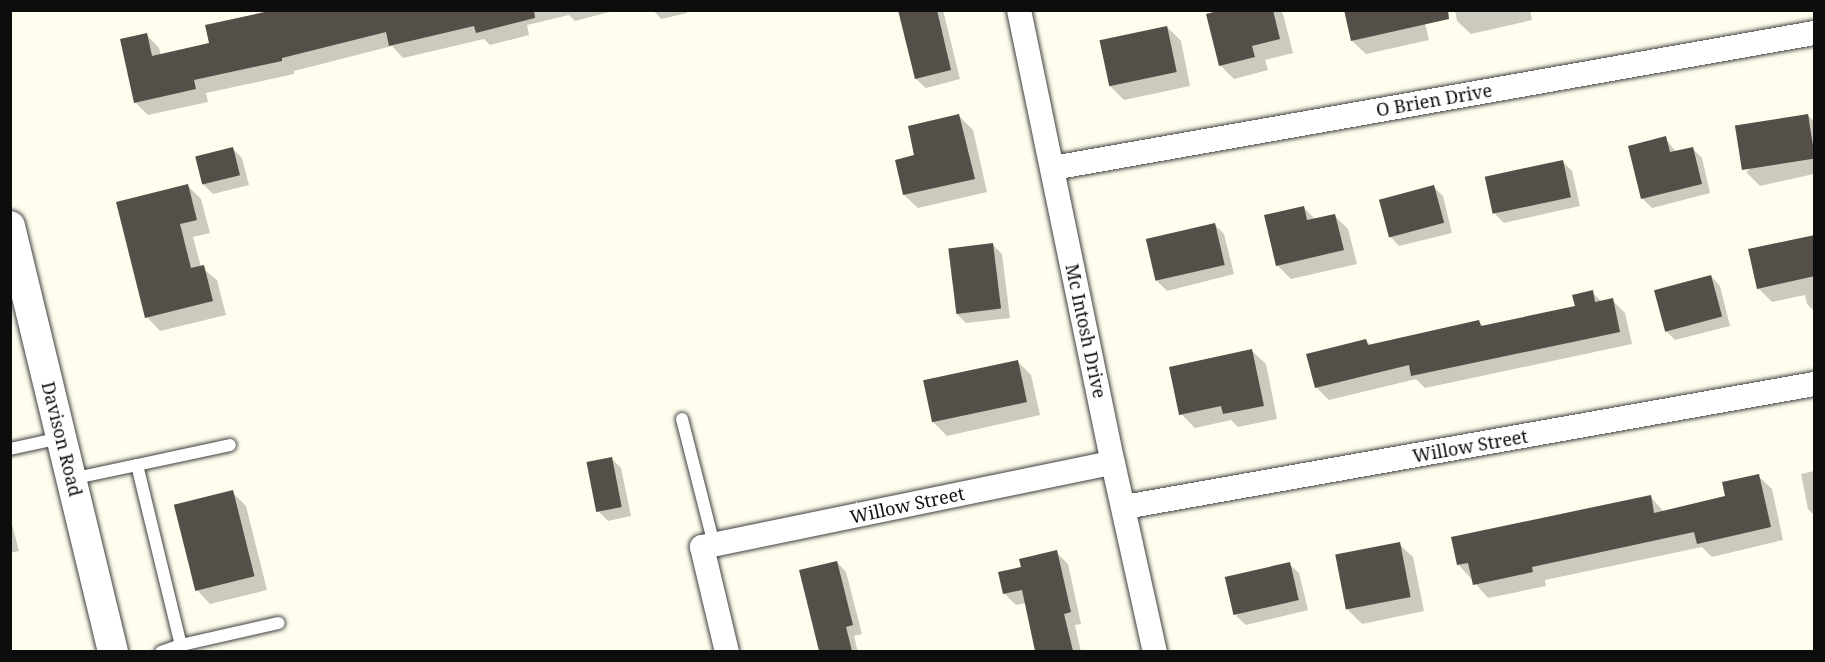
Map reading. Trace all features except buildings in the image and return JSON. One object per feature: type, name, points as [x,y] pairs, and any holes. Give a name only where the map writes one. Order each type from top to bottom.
[{"type":"street","name":"Mc Intosh Drive","points":[[1019,10],[1113,463],[1125,507],[1155,651]]},
{"type":"street","name":"O Brien Drive","points":[[1053,168],[1815,33]]},
{"type":"street","name":"Davison Road","points":[[10,226],[18,291],[61,438],[113,651]]},
{"type":"street","name":"Willow Street","points":[[1125,507],[1815,384]]},
{"type":"street","name":"Willow Street","points":[[708,546],[1113,463]]},
{"type":"street","points":[[708,546],[727,651]]},
{"type":"lane","points":[[682,419],[708,546]]},
{"type":"lane","points":[[10,449],[61,438]]},
{"type":"lane","points":[[71,479],[230,445]]},
{"type":"lane","points":[[137,465],[181,645]]},
{"type":"lane","points":[[161,651],[279,623]]}]
